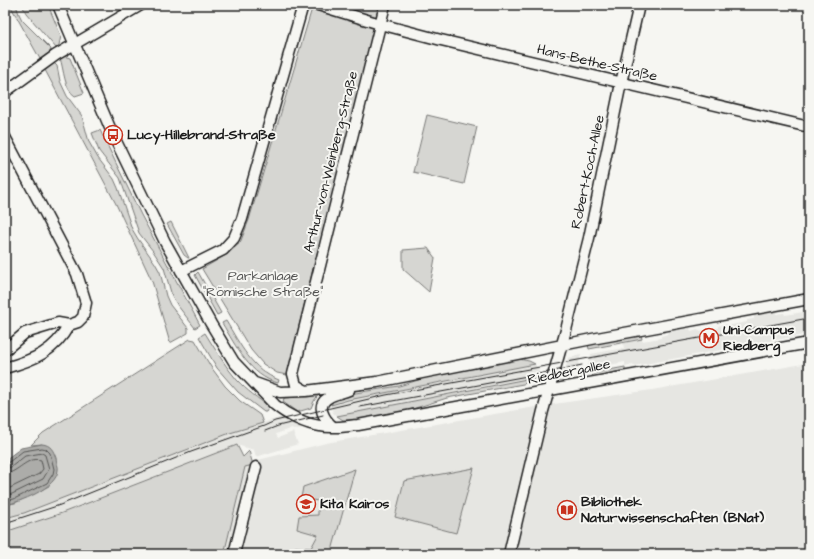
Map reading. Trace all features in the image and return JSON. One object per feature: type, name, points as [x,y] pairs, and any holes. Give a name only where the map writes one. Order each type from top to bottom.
[{"type":"street","points":[[58,5],[113,135],[165,242],[234,362],[252,382]]},
{"type":"street","points":[[5,92],[56,55],[141,5]]},
{"type":"street","points":[[181,271],[223,250],[234,238],[242,219],[303,5]]},
{"type":"street","name":"Hans-Bethe-Straße","points":[[318,5],[380,24],[809,127]]},
{"type":"street","name":"Arthur-von-Weinberg-Straße","points":[[306,391],[296,385],[293,374],[385,5]]},
{"type":"street","name":"Robert-Koch-Allee","points":[[509,554],[548,390],[562,345],[589,238],[621,83],[639,5]]},
{"type":"street","points":[[5,137],[77,274],[86,303],[83,317],[78,322],[70,325],[58,323],[25,333],[5,350]]},
{"type":"street","name":"Riedbergallee","points":[[252,382],[280,392],[306,391],[363,384],[809,299]]},
{"type":"street","points":[[5,368],[28,362],[52,347],[62,338],[70,325]]},
{"type":"street","name":"Riedbergallee","points":[[252,382],[282,411],[304,421],[320,426],[333,427],[358,425],[809,343]]},
{"type":"street","name":"Riedbergallee","points":[[333,427],[325,420],[322,410],[322,406],[327,398],[363,384]]},
{"type":"street","points":[[234,554],[256,467]]},
{"type":"shaded area","points":[[809,309],[808,334],[634,366],[633,364],[625,366],[625,362],[587,369],[591,354],[624,348],[623,343],[642,339],[642,341],[661,338],[661,336],[669,334],[669,331],[690,328],[691,331],[698,329],[699,331],[718,328],[718,326],[727,324],[727,326],[747,322],[747,320],[754,319],[754,315],[776,311],[776,314],[784,313],[785,315],[803,312],[802,310]]},
{"type":"shaded area","points":[[581,355],[577,370],[565,372],[568,358]]},
{"type":"shaded area","points":[[809,363],[809,554],[224,554],[246,463],[326,443],[547,405],[652,390]]},
{"type":"shaded area","points":[[535,364],[539,371],[537,377],[337,416],[333,413],[331,405],[348,400]]},
{"type":"shaded area","points":[[285,416],[302,428],[294,430],[292,428],[276,434],[278,438],[293,432],[298,444],[256,457],[254,450],[237,445],[62,513],[5,532],[5,518],[24,513],[230,433]]},
{"type":"green space","points":[[10,5],[16,5],[22,20],[51,49],[50,52],[40,59]]},
{"type":"green space","points":[[22,5],[48,5],[61,36],[59,45],[56,48],[26,13]]},
{"type":"green space","name":"Parkanlage \"Römische Straße\"","points":[[313,5],[379,5],[342,162],[315,261],[287,375],[277,373],[263,364],[251,350],[202,269],[226,255],[240,243],[249,220]]},
{"type":"green space","points":[[63,56],[70,58],[84,93],[75,96],[71,93],[66,84],[60,58]]},
{"type":"green space","points":[[54,63],[57,66],[60,81],[67,96],[82,116],[89,142],[98,158],[114,179],[132,229],[160,272],[166,296],[170,305],[188,328],[188,333],[170,343],[152,281],[116,204],[45,70]]},
{"type":"green space","points":[[427,115],[477,127],[464,184],[413,172]]},
{"type":"green space","points":[[100,130],[141,215],[200,325],[195,328],[172,296],[164,268],[139,233],[120,178],[99,151],[92,133]]},
{"type":"green space","points":[[171,222],[189,258],[184,255],[167,224]]},
{"type":"green space","points":[[428,248],[435,258],[429,292],[403,269],[403,250]]},
{"type":"green space","points":[[198,272],[221,313],[217,315],[195,275]]},
{"type":"green space","points":[[226,321],[254,363],[261,370],[279,380],[278,383],[259,374],[245,359],[222,323]]},
{"type":"green space","points":[[205,333],[237,380],[269,407],[266,412],[238,392],[217,368],[199,337]]},
{"type":"green space","points":[[641,335],[642,339],[589,349],[588,344]]},
{"type":"green space","points":[[190,339],[195,340],[211,367],[225,386],[240,401],[260,415],[263,423],[230,433],[24,513],[5,518],[5,505],[15,503],[49,486],[42,444],[31,445],[43,433]]},
{"type":"green space","points":[[519,359],[535,364],[348,400],[331,405],[334,400],[343,395],[399,386],[431,376]]},
{"type":"green space","points":[[625,367],[625,370],[592,377],[593,373]]},
{"type":"green space","points":[[537,377],[523,384],[447,398],[406,411],[364,419],[343,420],[337,416]]},
{"type":"green space","points":[[319,394],[311,408],[297,412],[283,402],[284,398]]},
{"type":"green space","points":[[237,445],[243,457],[249,451],[253,465],[245,467],[224,554],[5,554],[5,532],[62,513]]},
{"type":"green space","points":[[474,468],[456,533],[395,517],[404,481]]},
{"type":"green space","points":[[355,469],[331,554],[294,554],[295,547],[311,548],[318,535],[297,529],[299,516],[318,515],[318,501],[301,498],[303,487]]},
{"type":"water","points":[[42,444],[50,447],[54,453],[58,467],[56,477],[51,483],[37,493],[5,505],[5,460],[21,448]]},
{"type":"tram line","points":[[5,523],[60,505],[191,452],[275,421],[386,395],[809,318]]},
{"type":"tram line","points":[[360,407],[582,365]]},
{"type":"tram line","points":[[265,431],[278,426],[323,415]]},
{"type":"place","name":"Lucy-Hillebrand-Straße","points":[[113,135]]},
{"type":"place","name":"Uni-Campus Riedberg","points":[[709,338]]},
{"type":"place","name":"Kita Kairos","points":[[306,504]]},
{"type":"place","name":"Bibliothek Naturwissenschaften (BNat)","points":[[567,510]]}]
